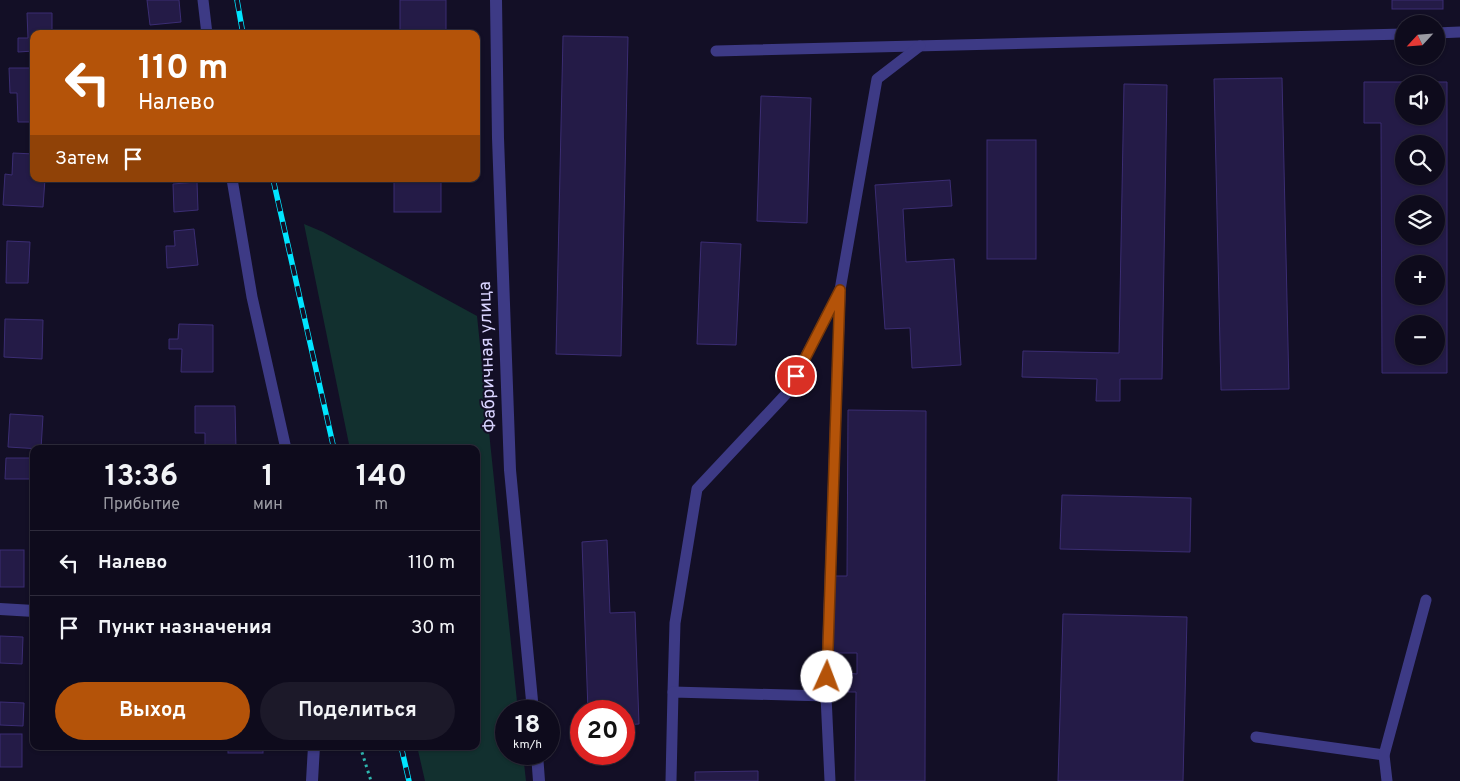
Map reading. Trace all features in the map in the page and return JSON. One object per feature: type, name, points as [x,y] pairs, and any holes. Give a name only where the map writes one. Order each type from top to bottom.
[{"type":"street","name":"Фабричная улица","points":[[496,0],[498,148],[510,470],[532,700]]},
{"type":"street","points":[[0,609],[30,611]]},
{"type":"street","points":[[312,781],[314,750]]},
{"type":"street","points":[[538,765],[539,781]]},
{"type":"lane","points":[[203,0],[207,30]]},
{"type":"lane","points":[[1445,33],[1460,32]]},
{"type":"lane","points":[[716,51],[1395,34]]},
{"type":"lane","points":[[830,781],[826,696],[840,290],[877,79],[920,46]]},
{"type":"lane","points":[[233,182],[252,296],[285,445]]},
{"type":"lane","points":[[670,781],[675,623],[697,488],[786,393],[840,290]]},
{"type":"lane","points":[[1386,781],[1384,755],[1426,600]]},
{"type":"lane","points":[[674,692],[826,696]]},
{"type":"lane","points":[[1256,737],[1384,755]]},
{"type":"path","points":[[361,750],[371,781]]},
{"type":"green space","points":[[304,224],[323,232],[477,316],[517,700],[495,700],[495,765],[524,765],[526,781],[425,781],[418,750],[480,750],[480,445],[349,445]]},
{"type":"building","points":[[147,0],[179,0],[181,22],[150,25]]},
{"type":"building","points":[[400,0],[446,0],[446,30],[400,30]]},
{"type":"building","points":[[1392,0],[1443,0],[1443,9],[1392,9]]},
{"type":"building","points":[[27,13],[52,13],[52,30],[30,30],[30,51],[18,52],[18,38],[28,38]]},
{"type":"building","points":[[563,36],[628,37],[621,356],[556,354]]},
{"type":"building","points":[[9,68],[30,68],[30,122],[18,122],[17,93],[10,93]]},
{"type":"building","points":[[1282,78],[1289,389],[1221,390],[1214,79]]},
{"type":"building","points":[[1364,82],[1395,82],[1395,125],[1445,125],[1445,82],[1447,82],[1447,373],[1382,373],[1381,123],[1364,123]]},
{"type":"building","points":[[1124,84],[1167,85],[1162,379],[1120,379],[1120,401],[1096,401],[1097,379],[1022,377],[1023,351],[1119,353]]},
{"type":"building","points":[[761,96],[811,98],[807,223],[757,221]]},
{"type":"building","points":[[987,140],[1036,140],[1036,259],[987,259]]},
{"type":"building","points":[[13,153],[30,154],[30,182],[45,182],[43,207],[3,205],[5,174],[12,175]]},
{"type":"building","points":[[950,180],[952,206],[903,209],[906,262],[954,259],[961,365],[912,368],[910,328],[885,329],[875,185]]},
{"type":"building","points":[[197,182],[198,210],[174,212],[173,184]]},
{"type":"building","points":[[394,182],[441,182],[441,212],[394,212]]},
{"type":"building","points":[[194,229],[198,265],[167,268],[166,246],[175,246],[174,231]]},
{"type":"building","points":[[7,241],[30,242],[28,283],[6,283]]},
{"type":"building","points":[[701,242],[741,244],[736,345],[697,344]]},
{"type":"building","points":[[5,319],[43,320],[42,359],[4,357]]},
{"type":"building","points":[[179,324],[213,325],[213,372],[181,372],[182,349],[169,349],[169,339],[178,339]]},
{"type":"building","points":[[195,406],[235,406],[236,445],[205,445],[205,433],[195,433]]},
{"type":"building","points":[[848,410],[926,411],[925,781],[855,781],[856,692],[848,692],[847,673],[857,674],[857,653],[831,653],[831,576],[847,576]]},
{"type":"building","points":[[10,414],[43,416],[41,445],[30,445],[30,448],[8,447]]},
{"type":"building","points":[[6,458],[30,458],[30,479],[5,479]]},
{"type":"building","points":[[1062,495],[1191,498],[1190,552],[1060,549]]},
{"type":"building","points":[[607,540],[610,613],[635,612],[639,724],[635,724],[635,700],[588,700],[582,542]]},
{"type":"building","points":[[0,550],[24,550],[24,587],[0,587]]},
{"type":"building","points":[[1063,614],[1187,617],[1183,781],[1058,781]]},
{"type":"building","points":[[0,636],[23,637],[22,664],[0,663]]},
{"type":"building","points":[[0,702],[24,703],[23,726],[0,725]]},
{"type":"building","points":[[0,734],[22,734],[22,767],[0,767]]},
{"type":"building","points":[[228,750],[263,750],[263,753],[228,753]]},
{"type":"building","points":[[758,771],[758,781],[695,781],[695,772]]},
{"type":"railway","points":[[237,0],[242,30]]},
{"type":"railway","points":[[274,182],[333,445]]},
{"type":"railway","points":[[402,750],[409,781]]},
{"type":"route","points":[[796,376],[840,290],[827,677]]}]
